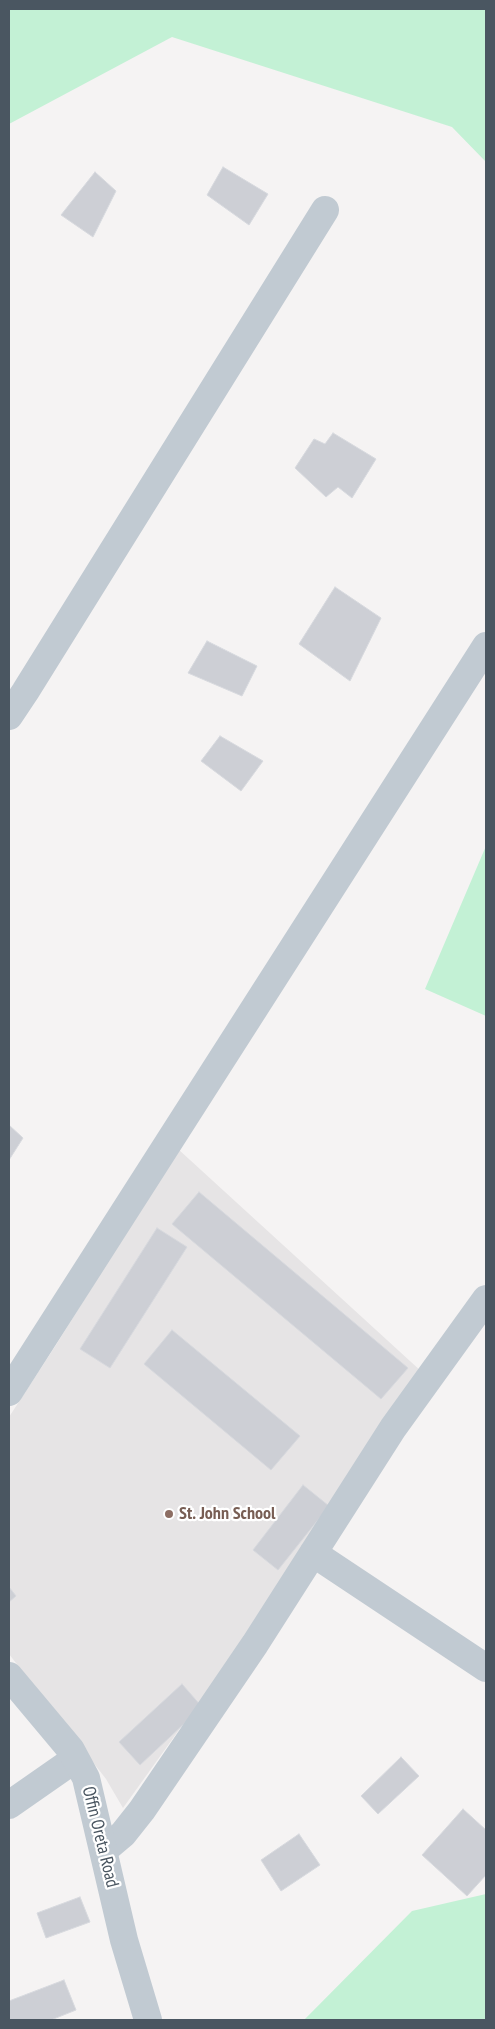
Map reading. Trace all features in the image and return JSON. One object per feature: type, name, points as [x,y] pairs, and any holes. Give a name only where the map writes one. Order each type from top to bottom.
[{"type":"street","points":[[9,716],[31,684],[325,210]]},
{"type":"street","points":[[9,1392],[486,646]]},
{"type":"street","points":[[104,1850],[123,1834],[142,1810],[256,1644],[393,1428],[486,1300]]},
{"type":"street","points":[[313,1553],[486,1668]]},
{"type":"street","name":"Offin Oreta Road","points":[[9,1676],[71,1750],[86,1778],[124,1940],[148,2020]]},
{"type":"street","points":[[9,1804],[75,1759]]},
{"type":"shaded area","name":"St. John School","points":[[178,1149],[422,1372],[265,1610],[123,1808],[106,1779],[9,1654],[9,1417]]},
{"type":"green space","points":[[9,9],[486,9],[486,162],[452,127],[172,37],[9,124]]},
{"type":"green space","points":[[486,846],[486,1016],[425,989]]},
{"type":"green space","points":[[486,1894],[486,2020],[304,2020],[412,1911]]},
{"type":"building","points":[[223,167],[268,194],[249,225],[207,195]]},
{"type":"building","points":[[95,172],[116,191],[93,237],[61,215]]},
{"type":"building","points":[[333,433],[376,459],[352,498],[338,487],[326,497],[295,468],[314,439],[325,444]]},
{"type":"building","points":[[335,587],[381,618],[350,681],[299,644]]},
{"type":"building","points":[[207,641],[257,666],[242,696],[188,673]]},
{"type":"building","points":[[220,736],[263,761],[241,791],[201,761]]},
{"type":"building","points":[[9,1125],[23,1138],[9,1160]]},
{"type":"building","points":[[199,1192],[408,1368],[381,1399],[172,1224]]},
{"type":"building","points":[[157,1228],[187,1247],[110,1368],[80,1349]]},
{"type":"building","points":[[172,1330],[300,1436],[271,1470],[144,1364]]},
{"type":"building","points":[[303,1485],[329,1506],[278,1570],[253,1550]]},
{"type":"building","points":[[9,1587],[16,1596],[9,1602]]},
{"type":"building","points":[[182,1684],[202,1707],[140,1765],[119,1742]]},
{"type":"building","points":[[401,1757],[419,1776],[378,1814],[361,1796]]},
{"type":"building","points":[[463,1809],[486,1830],[486,1875],[467,1896],[422,1855]]},
{"type":"building","points":[[299,1834],[320,1865],[281,1891],[261,1860]]},
{"type":"building","points":[[80,1897],[90,1922],[46,1938],[37,1913]]},
{"type":"building","points":[[64,1980],[76,2010],[51,2020],[9,2020],[9,2001]]},
{"type":"place","name":"St. John School","points":[[169,1514]]}]
